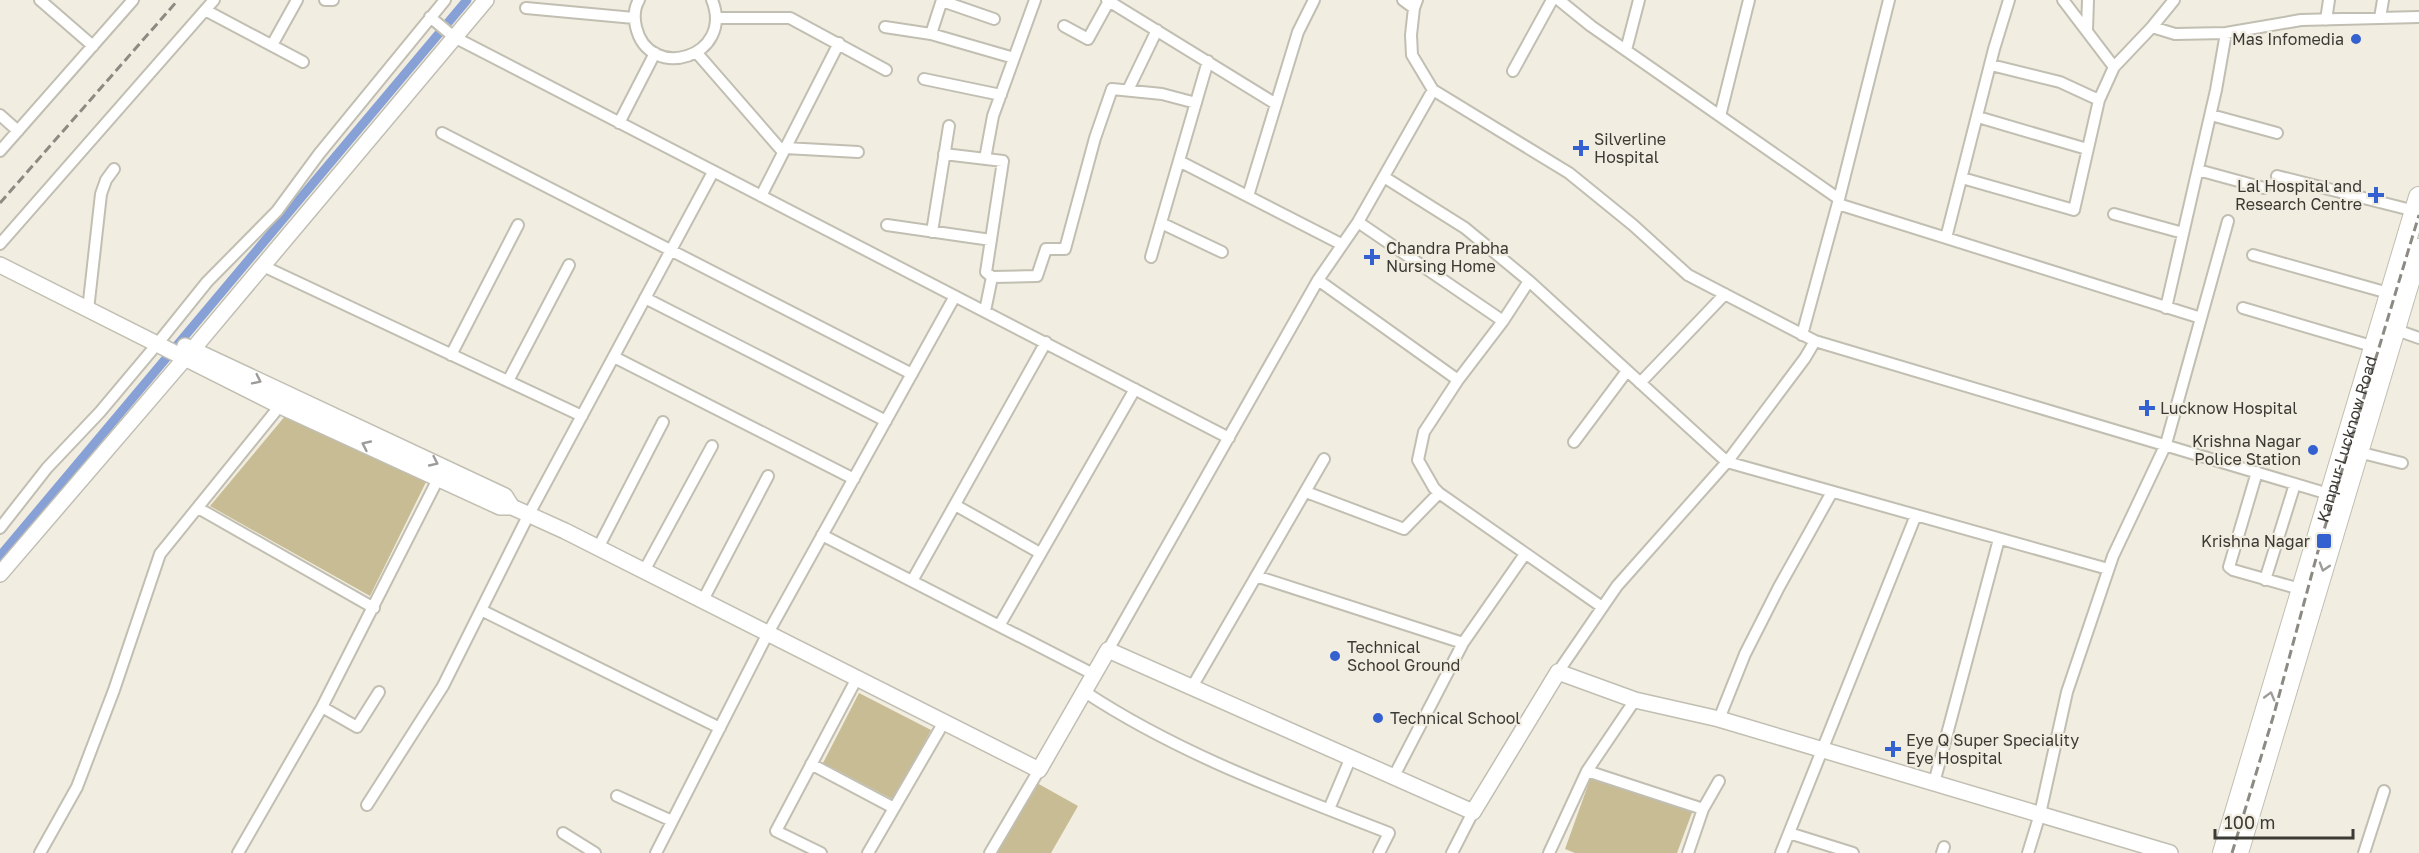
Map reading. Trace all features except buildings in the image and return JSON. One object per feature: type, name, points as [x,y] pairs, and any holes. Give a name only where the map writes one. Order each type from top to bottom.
[{"type":"highway","name":"Kanpur-Lucknow Road","points":[[2223,853],[2300,590],[2337,496],[2358,452],[2388,327],[2392,294],[2417,204]]},
{"type":"highway","name":"Kanpur-Lucknow Road","points":[[2238,853],[2337,496],[2375,347],[2388,327],[2419,249]]},
{"type":"street","points":[[40,0],[93,46]]},
{"type":"street","points":[[0,151],[134,0]]},
{"type":"street","points":[[0,244],[214,0]]},
{"type":"street","points":[[272,45],[297,0]]},
{"type":"street","points":[[325,0],[333,0]]},
{"type":"street","points":[[0,528],[47,468],[100,412],[162,340],[207,282],[277,211],[319,154],[433,19],[445,0]]},
{"type":"street","points":[[0,574],[186,351],[263,266],[453,36],[486,0]]},
{"type":"street","points":[[639,0],[634,18],[638,35],[646,47],[655,53],[675,59],[690,56],[704,47],[712,36],[716,18],[712,0]]},
{"type":"street","points":[[931,34],[942,0],[994,19]]},
{"type":"street","points":[[985,159],[993,116],[1035,0]]},
{"type":"street","points":[[1248,196],[1298,32],[1314,0]]},
{"type":"street","points":[[1403,0],[1416,4],[1411,35],[1412,55],[1433,90],[1569,174],[1634,225],[1688,275],[1815,341],[2337,496]]},
{"type":"street","points":[[1513,71],[1552,0]]},
{"type":"street","points":[[1559,0],[1839,201],[1946,238],[2201,318]]},
{"type":"street","points":[[1626,50],[1639,0]]},
{"type":"street","points":[[1720,116],[1749,0]]},
{"type":"street","points":[[1802,335],[1839,201],[1889,0]]},
{"type":"street","points":[[1946,238],[1994,49],[2009,0]]},
{"type":"street","points":[[2063,0],[2114,67]]},
{"type":"street","points":[[2087,30],[2088,0]]},
{"type":"street","points":[[1962,178],[2073,210],[2098,100],[2114,67],[2174,0]]},
{"type":"street","points":[[2326,20],[2329,0]]},
{"type":"street","points":[[2380,18],[2383,0]]},
{"type":"street","points":[[1064,26],[1088,39],[1108,1],[1276,104]]},
{"type":"street","points":[[526,8],[634,18]]},
{"type":"street","points":[[205,10],[303,62]]},
{"type":"street","points":[[2152,27],[2175,34],[2226,33],[2301,20],[2419,17]]},
{"type":"street","points":[[716,18],[790,18],[886,70]]},
{"type":"street","points":[[433,19],[453,36],[1229,438]]},
{"type":"street","points":[[885,27],[931,34],[1014,58]]},
{"type":"street","points":[[1128,90],[1157,30]]},
{"type":"street","points":[[2166,308],[2211,115],[2226,33]]},
{"type":"street","points":[[761,196],[839,43]]},
{"type":"street","points":[[696,52],[784,150],[858,152]]},
{"type":"street","points":[[620,123],[655,53]]},
{"type":"street","points":[[1151,257],[1208,61]]},
{"type":"street","points":[[1991,65],[2060,82],[2098,100]]},
{"type":"street","points":[[924,79],[1001,94]]},
{"type":"street","points":[[944,154],[1004,161],[986,272],[992,277],[1037,276],[1046,249],[1065,249],[1095,138],[1112,89],[1162,94],[1196,103]]},
{"type":"street","points":[[990,853],[1095,675],[1318,280],[1358,222],[1433,90]]},
{"type":"street","points":[[0,115],[18,130]]},
{"type":"street","points":[[2211,115],[2277,132]]},
{"type":"street","points":[[1977,117],[2087,149]]},
{"type":"street","points":[[932,232],[949,126]]},
{"type":"street","points":[[442,133],[912,374]]},
{"type":"street","points":[[1179,161],[1341,244]]},
{"type":"street","points":[[89,306],[101,194],[106,180],[114,169]]},
{"type":"street","points":[[2198,170],[2264,188]]},
{"type":"street","points":[[367,805],[442,686],[529,514],[714,172]]},
{"type":"street","points":[[2277,176],[2417,204]]},
{"type":"street","points":[[1384,177],[1465,228],[1529,281],[1726,462],[2108,569]]},
{"type":"street","points":[[2114,214],[2183,233]]},
{"type":"street","points":[[2028,853],[2040,814],[2067,692],[2108,569],[2166,444],[2228,221]]},
{"type":"street","points":[[1358,222],[1503,321]]},
{"type":"street","points":[[1161,223],[1222,252]]},
{"type":"street","points":[[452,355],[518,225]]},
{"type":"street","points":[[887,225],[991,240]]},
{"type":"street","points":[[0,255],[89,306]]},
{"type":"street","points":[[2253,255],[2392,294]]},
{"type":"street","points":[[0,265],[186,351],[438,479],[500,507],[512,507],[529,514],[1039,770]]},
{"type":"street","points":[[508,381],[569,265]]},
{"type":"street","points":[[263,266],[582,416]]},
{"type":"street","points":[[985,311],[992,277]]},
{"type":"street","points":[[1318,280],[1458,380]]},
{"type":"street","points":[[1529,281],[1503,321],[1458,380],[1425,432],[1418,460],[1439,493],[1602,607]]},
{"type":"street","points":[[1640,383],[1725,294]]},
{"type":"street","points":[[656,853],[768,633],[955,296]]},
{"type":"street","points":[[645,298],[886,421]]},
{"type":"street","points":[[2243,308],[2375,347]]},
{"type":"street","points":[[2388,327],[2419,338]]},
{"type":"street","points":[[1452,853],[1473,812],[1558,672],[1602,607],[1617,586],[1726,462],[1815,341]]},
{"type":"street","points":[[912,581],[1046,342]]},
{"type":"street","points":[[614,357],[854,479]]},
{"type":"street","points":[[1574,441],[1627,371]]},
{"type":"street","points":[[999,626],[1135,389]]},
{"type":"street","points":[[284,400],[505,496],[512,507]]},
{"type":"street","points":[[40,853],[77,787],[114,690],[160,554],[284,400]]},
{"type":"street","points":[[598,548],[663,422]]},
{"type":"street","points":[[644,571],[712,446]]},
{"type":"street","points":[[2358,452],[2402,463]]},
{"type":"street","points":[[1192,687],[1324,459]]},
{"type":"street","points":[[2257,472],[2229,567],[2300,590]]},
{"type":"street","points":[[703,600],[768,476]]},
{"type":"street","points":[[238,853],[322,707],[438,479]]},
{"type":"street","points":[[2265,580],[2295,484]]},
{"type":"street","points":[[1306,492],[1404,530],[1439,493]]},
{"type":"street","points":[[1719,719],[1745,654],[1832,492]]},
{"type":"street","points":[[955,505],[1041,554]]},
{"type":"street","points":[[198,508],[374,608]]},
{"type":"street","points":[[1781,853],[1916,515]]},
{"type":"street","points":[[822,535],[1095,675]]},
{"type":"street","points":[[1934,783],[1999,539]]},
{"type":"street","points":[[1394,776],[1463,643],[1525,554]]},
{"type":"street","points":[[1256,576],[1463,643]]},
{"type":"street","points":[[481,610],[720,728]]},
{"type":"street","points":[[1108,650],[1473,812]]},
{"type":"street","points":[[1558,672],[1635,700],[1719,719],[2170,853]]},
{"type":"street","points":[[821,853],[776,831],[856,678]]},
{"type":"street","points":[[322,707],[357,727],[379,692]]},
{"type":"street","points":[[1085,692],[1126,718],[1186,750],[1236,773],[1389,833],[1379,853]]},
{"type":"street","points":[[1550,853],[1587,771],[1635,700]]},
{"type":"street","points":[[868,853],[944,722]]},
{"type":"street","points":[[1329,809],[1351,758]]},
{"type":"street","points":[[811,765],[894,808]]},
{"type":"street","points":[[1587,771],[1703,809]]},
{"type":"street","points":[[1688,853],[1703,809],[1719,781]]},
{"type":"street","points":[[2364,853],[2384,791]]},
{"type":"street","points":[[617,796],[672,821]]},
{"type":"street","points":[[563,833],[595,853]]},
{"type":"street","points":[[1789,833],[1853,853]]},
{"type":"shaded area","points":[[286,415],[426,482],[370,596],[210,506]]},
{"type":"shaded area","points":[[859,693],[931,730],[894,800],[823,763]]},
{"type":"shaded area","points":[[1592,774],[1693,810],[1677,853],[1575,853],[1565,849]]},
{"type":"shaded area","points":[[1037,783],[1078,806],[1051,853],[996,853]]},
{"type":"waterway","points":[[0,556],[467,0]]},
{"type":"railway","points":[[0,203],[178,0]]},
{"type":"railway","points":[[2232,853],[2274,714],[2321,540],[2419,215]]},
{"type":"place","name":"Mas Infomedia","points":[[2356,39]]},
{"type":"place","name":"Silverline Hospital","points":[[1581,148]]},
{"type":"place","name":"Lal Hospital and Research Centre","points":[[2376,195]]},
{"type":"place","name":"Chandra Prabha Nursing Home","points":[[1372,257]]},
{"type":"place","name":"Lucknow Hospital","points":[[2147,408]]},
{"type":"place","name":"Krishna Nagar Police Station","points":[[2313,450]]},
{"type":"place","name":"Krishna Nagar","points":[[2324,541]]},
{"type":"place","name":"Technical School Ground","points":[[1335,656]]},
{"type":"place","name":"Technical School","points":[[1378,718]]},
{"type":"place","name":"Eye Q Super Speciality Eye Hospital","points":[[1893,749]]}]
